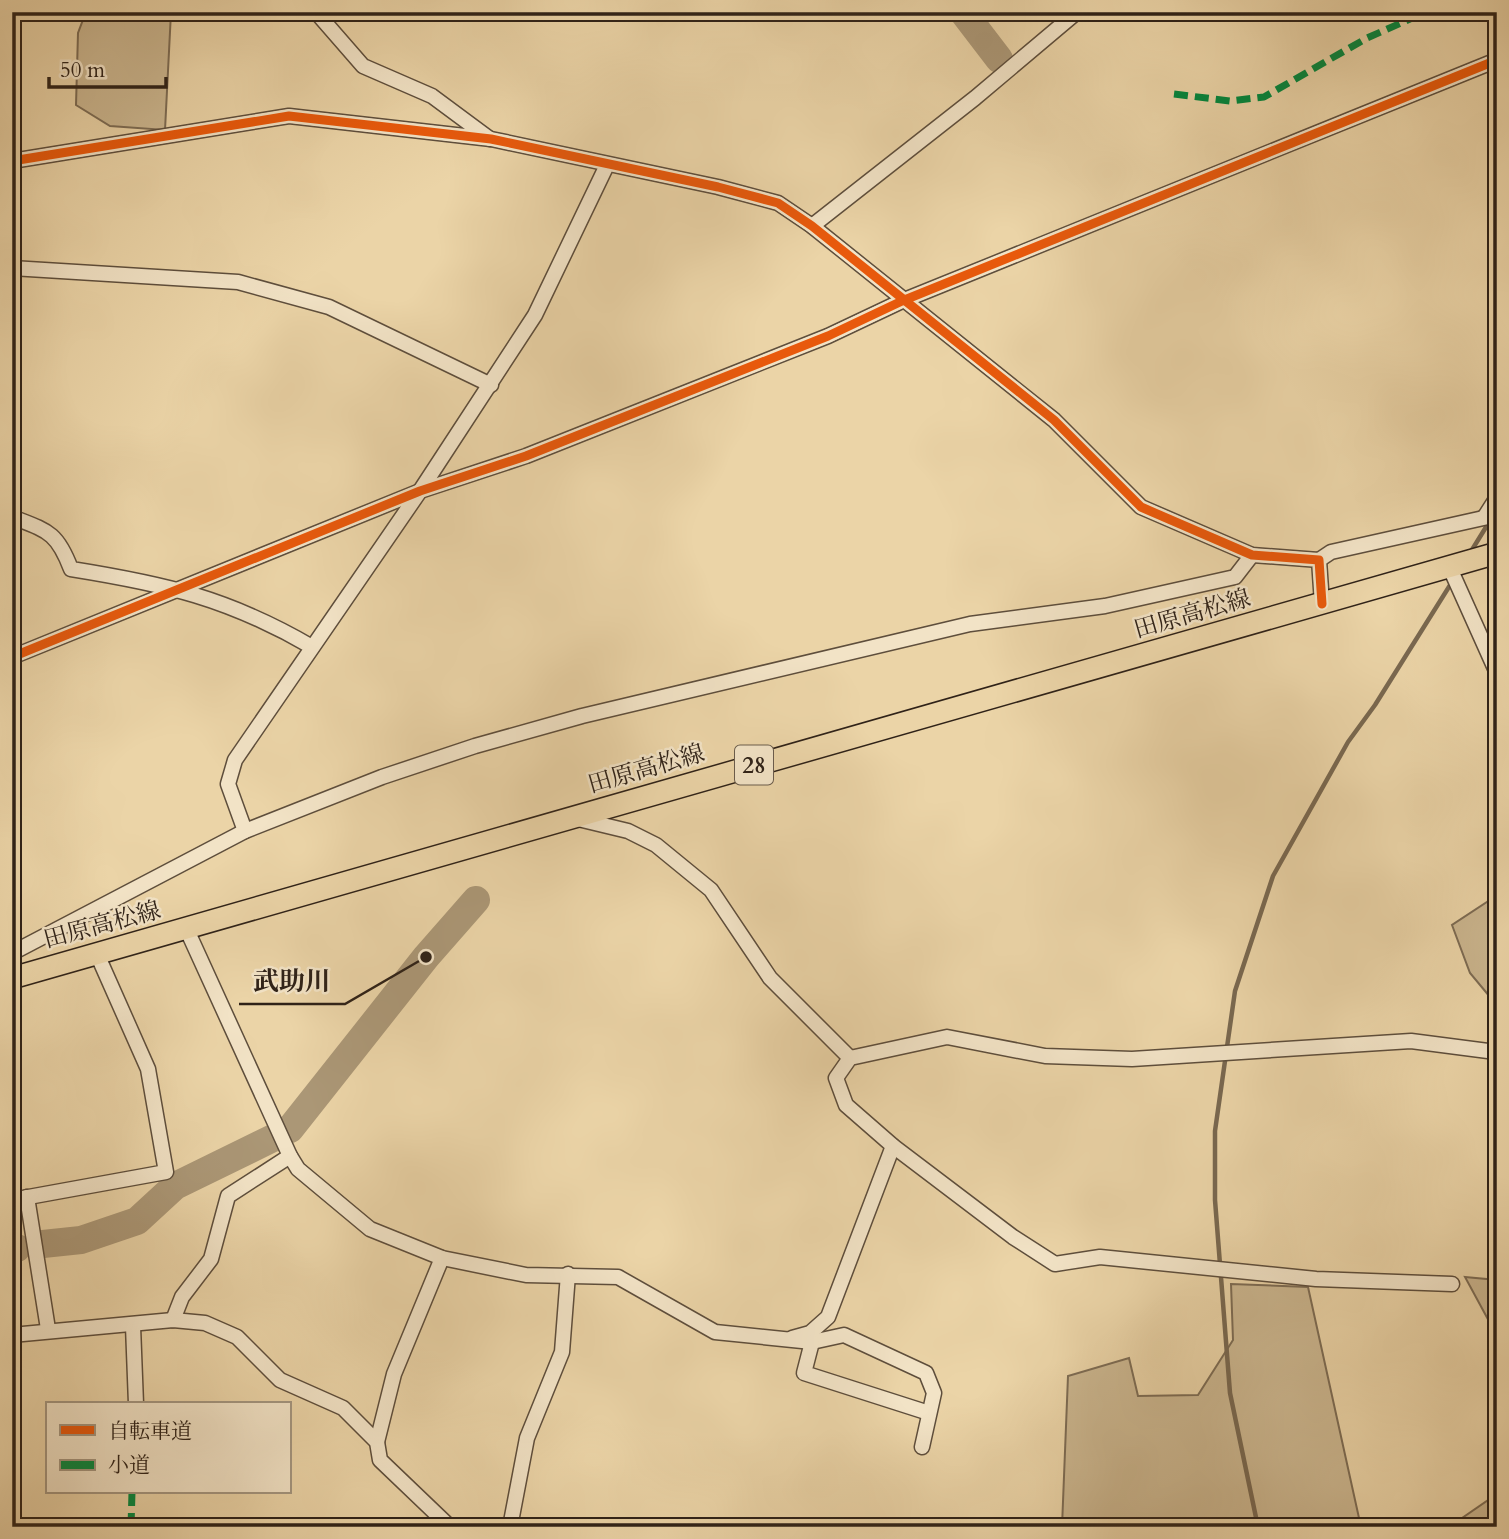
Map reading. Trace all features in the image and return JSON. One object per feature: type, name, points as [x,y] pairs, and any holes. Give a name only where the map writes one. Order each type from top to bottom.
[{"type":"main road","name":"田原高松線","points":[[12,978],[1497,553]]},
{"type":"street","points":[[317,12],[363,66],[432,96],[491,139]]},
{"type":"street","points":[[812,226],[975,98],[1077,12]]},
{"type":"street","points":[[12,657],[421,491],[539,451],[828,335],[902,301],[1497,60]]},
{"type":"street","points":[[12,161],[289,116],[491,139],[718,187],[778,203],[812,226],[902,301],[1054,420],[1141,507],[1252,555],[1319,561],[1331,552],[1497,515]]},
{"type":"street","points":[[245,831],[228,784],[235,760],[491,386],[535,315],[607,165]]},
{"type":"street","points":[[12,268],[238,282],[328,307],[491,386]]},
{"type":"street","points":[[12,517],[51,532],[62,545],[71,569],[182,589],[263,618],[312,647]]},
{"type":"street","points":[[12,953],[245,831],[382,777],[475,746],[582,716],[970,624],[1105,606],[1235,578],[1252,555]]},
{"type":"street","points":[[1319,561],[1322,604]]},
{"type":"street","points":[[1449,566],[1497,673]]},
{"type":"street","points":[[572,817],[628,831],[656,845],[711,890],[770,978],[850,1058]]},
{"type":"street","points":[[187,930],[290,1156],[298,1169],[370,1228],[442,1258],[526,1275],[618,1277],[715,1332],[811,1342],[844,1335],[926,1373],[934,1393],[922,1447]]},
{"type":"street","points":[[48,1329],[20,1198],[166,1172],[148,1069],[97,954]]},
{"type":"street","points":[[1452,1284],[1316,1279],[1100,1257],[1055,1264],[1013,1237],[893,1146],[846,1105],[836,1078],[850,1058],[947,1037],[1045,1056],[1132,1059],[1411,1041],[1488,1051]]},
{"type":"street","points":[[785,1340],[810,1333],[828,1317],[893,1146]]},
{"type":"street","points":[[173,1320],[182,1297],[211,1259],[228,1196],[290,1156]]},
{"type":"street","points":[[442,1258],[394,1374],[377,1442],[380,1460],[450,1527]]},
{"type":"street","points":[[510,1527],[527,1438],[562,1352],[568,1274]]},
{"type":"street","points":[[12,1335],[48,1329],[133,1325],[173,1320],[205,1323],[237,1337],[280,1380],[343,1408],[377,1442]]},
{"type":"street","points":[[133,1325],[136,1402]]},
{"type":"street","points":[[811,1342],[804,1373],[929,1413]]},
{"type":"lane","points":[[1481,517],[1497,491]]},
{"type":"shaded area","points":[[86,12],[171,12],[165,130],[110,126],[76,105],[78,33]]},
{"type":"shaded area","points":[[1497,898],[1497,1056],[1495,1003],[1470,973],[1452,925]]},
{"type":"shaded area","points":[[1465,1277],[1497,1280],[1497,1336]]},
{"type":"shaded area","points":[[1231,1284],[1308,1287],[1361,1527],[1062,1527],[1068,1376],[1129,1358],[1138,1396],[1198,1395],[1233,1340]]},
{"type":"shaded area","points":[[1497,1494],[1497,1527],[1370,1527],[1462,1518]]},
{"type":"waterway","points":[[963,12],[999,59]]},
{"type":"waterway","points":[[1470,553],[1491,519]]},
{"type":"waterway","points":[[1258,1527],[1230,1393],[1215,1200],[1215,1131],[1235,991],[1273,876],[1348,742],[1375,705],[1452,582]]},
{"type":"waterway","points":[[290,1129],[426,957],[476,900]]},
{"type":"waterway","points":[[43,1244],[81,1240],[137,1221],[175,1186],[273,1138]]},
{"type":"waterway","points":[[12,1249],[17,1248]]},
{"type":"marked path","points":[[1174,94],[1230,101],[1264,97],[1367,38],[1426,12]]},
{"type":"marked path","points":[[131,1527],[132,1494]]},
{"type":"cycle path","points":[[12,657],[420,491],[526,456],[828,336],[902,301],[1497,60]]},
{"type":"cycle path","points":[[12,161],[289,116],[491,139],[718,187],[778,203],[812,226],[1054,420],[1141,507],[1252,555],[1319,560],[1322,604]]},
{"type":"place","name":"武助川","points":[[426,957]]}]
